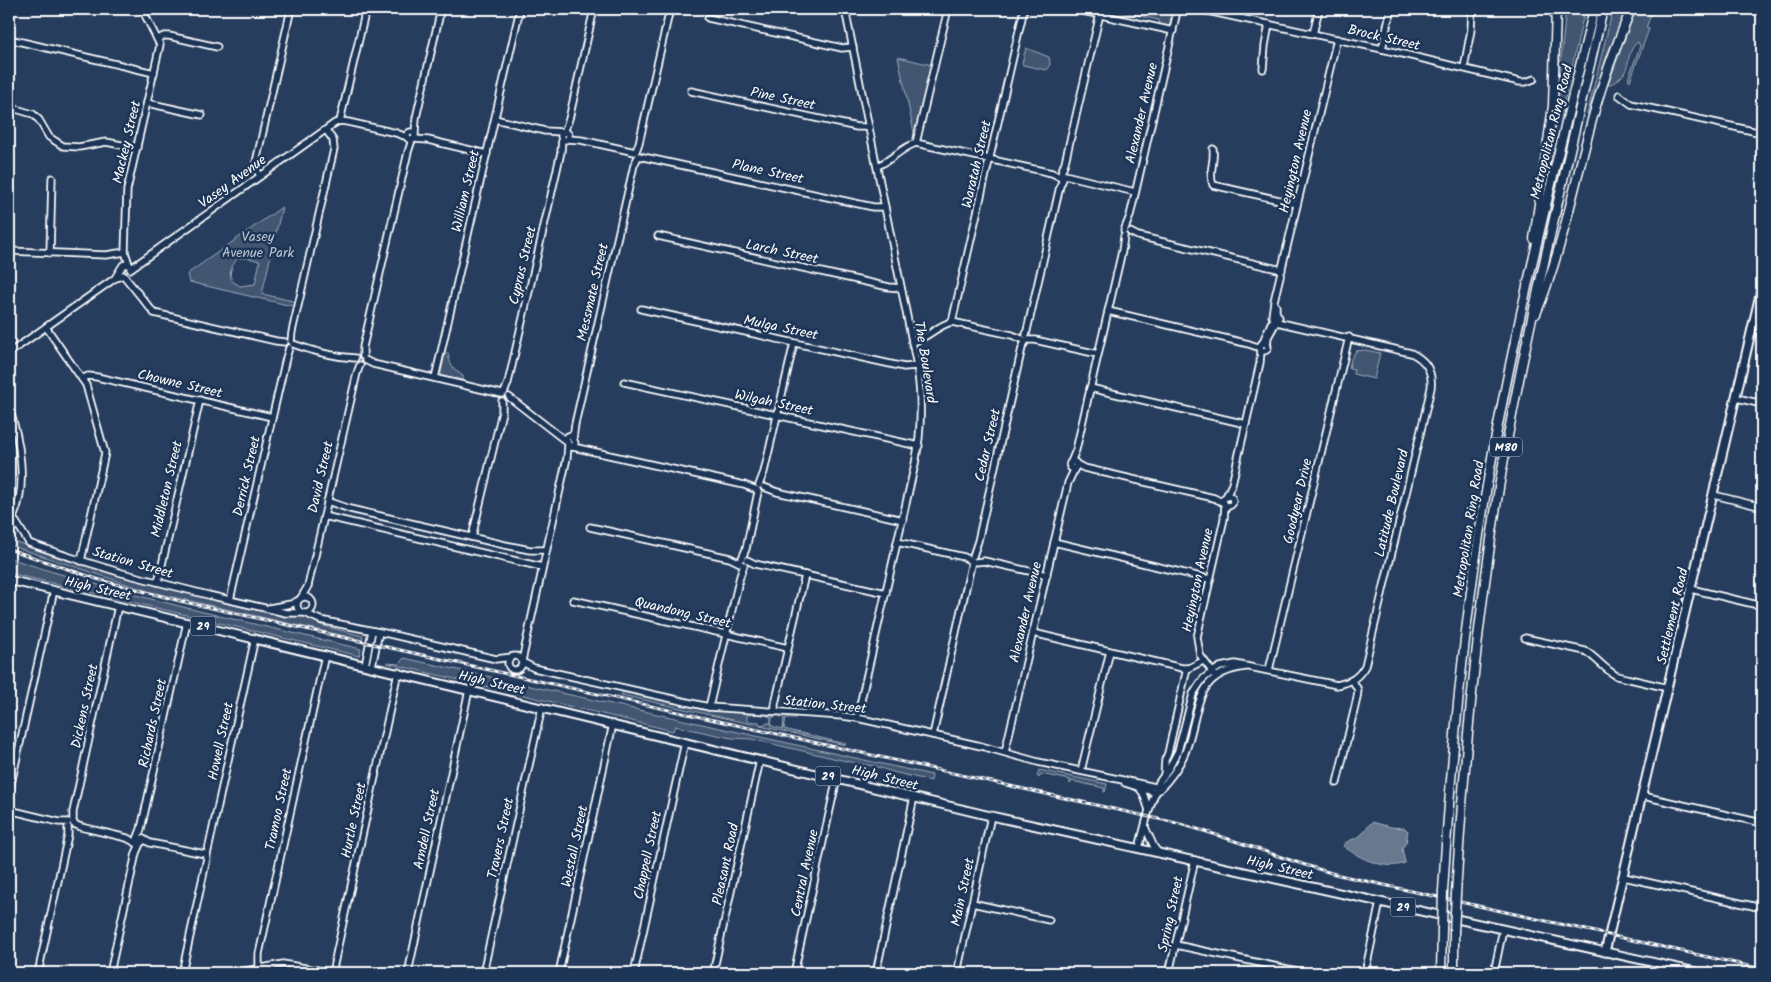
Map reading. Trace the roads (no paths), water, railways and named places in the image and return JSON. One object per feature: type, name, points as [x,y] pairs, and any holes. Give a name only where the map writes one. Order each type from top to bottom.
[{"type":"highway","points":[[1528,280],[1553,106],[1556,9]]},
{"type":"highway","name":"Metropolitan Ring Road","points":[[1441,973],[1443,891],[1454,756],[1472,583],[1512,350],[1594,9]]},
{"type":"highway","name":"Metropolitan Ring Road","points":[[1454,973],[1454,932],[1462,796],[1477,634],[1508,438],[1529,333],[1604,9]]},
{"type":"highway","points":[[1529,333],[1560,245],[1601,89],[1631,9]]},
{"type":"main road","name":"Settlement Road","points":[[1606,952],[1762,286]]},
{"type":"main road","name":"High Street","points":[[9,580],[991,816],[1701,973]]},
{"type":"street","points":[[142,9],[158,38],[169,36],[217,46]]},
{"type":"street","points":[[260,176],[256,168],[256,162],[291,9]]},
{"type":"street","points":[[366,9],[340,121],[487,154]]},
{"type":"street","name":"David Street","points":[[310,599],[308,586],[441,9]]},
{"type":"street","name":"William Street","points":[[435,378],[520,9]]},
{"type":"street","name":"Cyprus Street","points":[[472,537],[594,9]]},
{"type":"street","name":"Messmate Street","points":[[522,661],[525,639],[670,9]]},
{"type":"street","name":"The Boulevard","points":[[845,9],[917,366],[921,406],[919,446],[857,718]]},
{"type":"street","points":[[916,143],[948,9]]},
{"type":"street","points":[[1074,9],[1173,31]]},
{"type":"street","name":"Alexander Avenue","points":[[1005,752],[1074,465],[1090,388],[1178,9]]},
{"type":"street","name":"Brock Street","points":[[1198,9],[1382,49],[1520,82],[1534,79]]},
{"type":"street","points":[[1313,34],[1319,9]]},
{"type":"street","points":[[1382,49],[1391,9]]},
{"type":"street","points":[[1464,68],[1471,30],[1472,9]]},
{"type":"street","name":"Waratah Street","points":[[952,322],[1024,10]]},
{"type":"street","name":"Cedar Street","points":[[933,735],[1100,14]]},
{"type":"street","points":[[708,18],[842,48],[853,47]]},
{"type":"street","points":[[1263,69],[1264,46],[1268,24]]},
{"type":"street","name":"Mackey Street","points":[[125,269],[127,190],[160,48],[158,38]]},
{"type":"street","name":"Heyington Avenue","points":[[1214,674],[1203,660],[1198,649],[1197,638],[1263,347],[1276,320],[1278,288],[1337,39]]},
{"type":"street","points":[[9,40],[154,73]]},
{"type":"street","name":"Pine Street","points":[[691,91],[857,127],[869,127]]},
{"type":"street","points":[[1619,95],[1631,104],[1762,133]]},
{"type":"street","points":[[147,103],[202,115]]},
{"type":"street","points":[[9,107],[33,114],[40,120],[49,137],[64,146],[79,148],[106,142],[137,148]]},
{"type":"street","name":"Plane Street","points":[[495,119],[647,157],[873,207],[885,207]]},
{"type":"street","name":"Vasey Avenue","points":[[9,353],[114,279],[125,269],[139,262],[340,121]]},
{"type":"street","name":"Derrick Street","points":[[230,600],[334,149],[333,140],[326,130]]},
{"type":"street","points":[[877,166],[916,143],[1136,192]]},
{"type":"street","points":[[1213,149],[1215,157],[1210,177],[1213,185],[1297,204]]},
{"type":"street","points":[[50,254],[52,178]]},
{"type":"street","points":[[1127,234],[1282,270]]},
{"type":"street","name":"Larch Street","points":[[658,236],[888,287],[901,288]]},
{"type":"street","points":[[9,251],[106,255],[125,252]]},
{"type":"street","points":[[106,255],[116,258],[125,269],[131,283],[154,313],[490,391],[521,407],[556,433],[584,448],[902,520]]},
{"type":"street","name":"Mulga Street","points":[[641,309],[904,367],[917,366]]},
{"type":"street","points":[[1108,310],[1263,347]]},
{"type":"street","name":"Latitude Boulevard","points":[[1276,320],[1414,354],[1427,366],[1431,376],[1431,384],[1365,666],[1352,681]]},
{"type":"street","points":[[912,342],[921,340],[942,325],[952,322],[1098,354]]},
{"type":"street","points":[[46,327],[82,378],[87,389],[105,455],[81,560]]},
{"type":"street","name":"Goodyear Drive","points":[[1269,670],[1349,337]]},
{"type":"street","points":[[709,707],[794,343]]},
{"type":"street","name":"Chowne Street","points":[[82,378],[94,376],[272,417]]},
{"type":"street","name":"Wilgah Street","points":[[624,382],[919,446]]},
{"type":"street","points":[[1090,388],[1246,424]]},
{"type":"street","points":[[1737,398],[1762,404]]},
{"type":"street","name":"Middleton Street","points":[[158,582],[200,400]]},
{"type":"street","points":[[9,408],[18,440],[20,460],[19,496],[11,517]]},
{"type":"street","points":[[1074,465],[1227,501]]},
{"type":"street","points":[[1714,495],[1762,507]]},
{"type":"street","points":[[327,501],[350,509],[530,550],[546,550]]},
{"type":"street","points":[[324,516],[542,567]]},
{"type":"street","name":"Station Street","points":[[11,517],[29,543],[81,560],[230,600],[286,613],[304,613],[320,620],[496,659],[509,666]]},
{"type":"street","points":[[590,527],[886,593]]},
{"type":"street","points":[[433,542],[436,528]]},
{"type":"street","points":[[898,542],[1047,575]]},
{"type":"street","points":[[1054,542],[1209,579]]},
{"type":"street","points":[[774,712],[805,574]]},
{"type":"street","name":"David Street","points":[[299,599],[308,586]]},
{"type":"street","points":[[1692,589],[1762,606]]},
{"type":"street","points":[[9,793],[54,590]]},
{"type":"street","points":[[313,607],[311,611],[304,613],[297,609],[299,599],[306,597],[310,599],[317,614],[326,621]]},
{"type":"street","name":"Station Street","points":[[266,608],[282,606],[299,599]]},
{"type":"street","name":"Quandong Street","points":[[573,600],[788,648]]},
{"type":"street","name":"Dickens Street","points":[[38,973],[118,606]]},
{"type":"street","name":"Richards Street","points":[[110,973],[187,622]]},
{"type":"street","points":[[368,666],[372,631]]},
{"type":"street","points":[[368,666],[379,632]]},
{"type":"street","points":[[1033,633],[1187,668],[1203,660]]},
{"type":"street","name":"Howell Street","points":[[182,973],[206,855],[255,638]]},
{"type":"street","points":[[1526,638],[1585,651],[1617,676],[1668,688]]},
{"type":"street","name":"Messmate Street","points":[[513,657],[525,639]]},
{"type":"street","points":[[1081,771],[1110,651]]},
{"type":"street","name":"Tramoo Street","points":[[259,968],[259,954],[325,655]]},
{"type":"street","points":[[513,657],[522,661],[518,669],[513,670],[509,666],[508,662],[513,657]]},
{"type":"street","name":"Station Street","points":[[496,659],[513,657]]},
{"type":"street","name":"Station Street","points":[[522,661],[534,668]]},
{"type":"street","points":[[1158,790],[1159,782],[1178,751],[1188,710],[1197,687],[1214,674],[1251,666],[1328,684],[1337,685],[1352,681],[1358,690],[1357,698],[1337,783]]},
{"type":"street","name":"Station Street","points":[[518,669],[534,668],[709,707],[857,718],[1158,790]]},
{"type":"street","points":[[1164,776],[1165,760],[1187,668]]},
{"type":"street","name":"Hurtle Street","points":[[332,973],[398,672]]},
{"type":"street","points":[[1139,848],[1149,810],[1158,790],[1177,768],[1184,754],[1202,693],[1214,674]]},
{"type":"street","name":"Arndell Street","points":[[408,973],[469,690]]},
{"type":"street","name":"Travers Street","points":[[483,973],[542,707]]},
{"type":"street","points":[[1188,710],[1196,712]]},
{"type":"street","name":"Westall Street","points":[[559,973],[612,724]]},
{"type":"street","name":"Chappell Street","points":[[634,973],[685,742]]},
{"type":"street","points":[[1178,751],[1184,754]]},
{"type":"street","name":"Pleasant Road","points":[[713,973],[760,760]]},
{"type":"street","name":"Central Avenue","points":[[794,973],[837,778]]},
{"type":"street","name":"Station Street","points":[[1111,778],[1138,788],[1158,790]]},
{"type":"street","points":[[1138,788],[1143,793],[1149,810]]},
{"type":"street","points":[[1643,796],[1762,823]]},
{"type":"street","points":[[876,973],[914,797]]},
{"type":"street","points":[[9,810],[206,855]]},
{"type":"street","name":"Main Street","points":[[958,973],[991,816]]},
{"type":"street","points":[[1145,827],[1158,852]]},
{"type":"street","name":"Spring Street","points":[[1169,973],[1194,860]]},
{"type":"street","points":[[1624,877],[1762,908]]},
{"type":"street","points":[[1365,973],[1380,902]]},
{"type":"street","points":[[972,903],[1049,920]]},
{"type":"street","points":[[1494,973],[1503,930]]},
{"type":"street","points":[[1176,945],[1306,973]]},
{"type":"street","points":[[235,973],[288,964],[332,973]]},
{"type":"railway","points":[[9,549],[97,579],[180,601],[1172,822],[1339,875],[1762,969]]},
{"type":"park label","name":"Vasey Avenue Park","points":[[258,244]]}]
